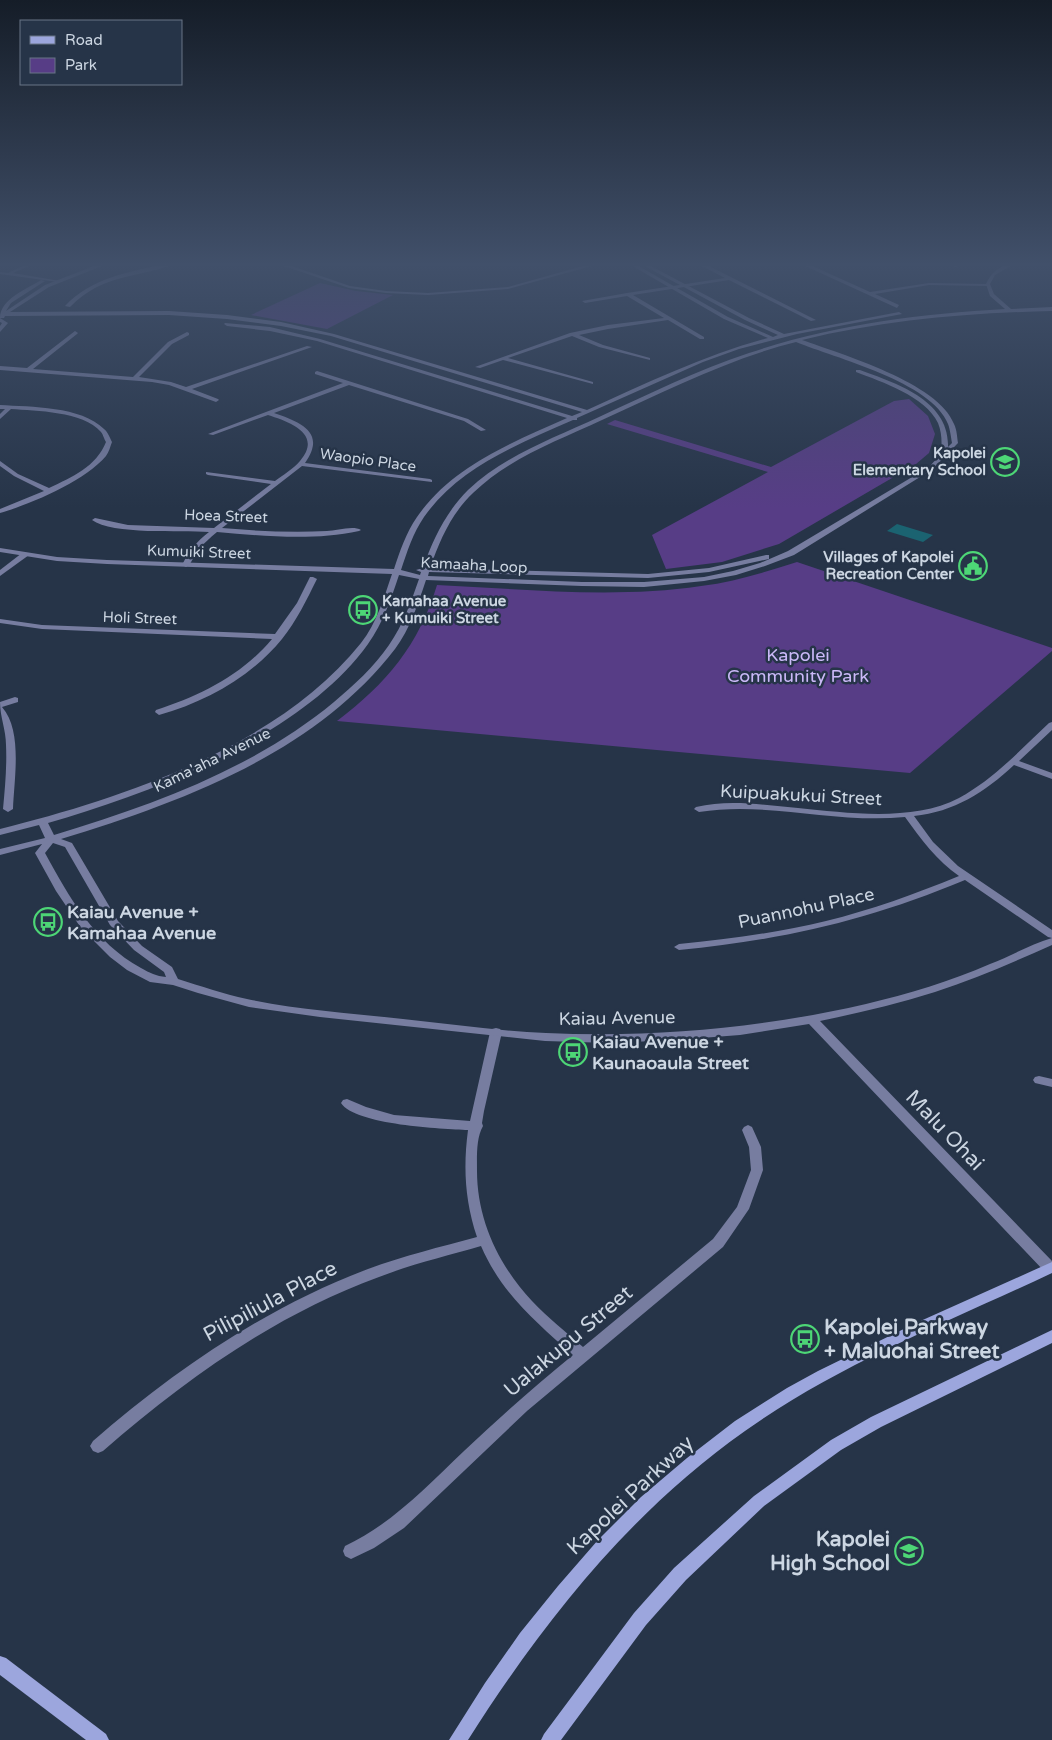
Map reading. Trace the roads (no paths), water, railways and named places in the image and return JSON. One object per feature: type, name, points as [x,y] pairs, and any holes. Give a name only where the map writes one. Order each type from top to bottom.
[{"type":"main road","name":"Kapolei Parkway","points":[[458,1740],[497,1677],[538,1620],[581,1570],[624,1524],[668,1483],[709,1450],[750,1420],[834,1370],[1051,1268]]},
{"type":"main road","points":[[550,1740],[640,1619],[680,1574],[759,1501],[805,1466],[868,1427],[1052,1336]]},
{"type":"main road","points":[[0,1664],[100,1740]]},
{"type":"street","points":[[27,371],[60,345]]},
{"type":"street","points":[[135,378],[168,345]]},
{"type":"street","points":[[335,345],[590,423]]},
{"type":"street","points":[[366,345],[604,417]]},
{"type":"street","points":[[478,367],[534,345]]},
{"type":"street","points":[[599,345],[648,359]]},
{"type":"street","name":"Kama'aha Avenue","points":[[0,832],[112,799],[176,774],[233,747],[281,718],[336,674],[363,645],[381,616],[415,527],[427,509],[448,487],[473,467],[503,450],[572,418],[701,362],[751,345]]},
{"type":"street","name":"Kama'aha Avenue","points":[[0,852],[51,839],[126,815],[195,788],[255,758],[305,727],[364,680],[391,649],[409,618],[443,523],[470,491],[514,459],[590,423],[717,366],[779,345]]},
{"type":"street","points":[[792,345],[832,361]]},
{"type":"street","name":"Kamaaha Loop","points":[[398,572],[603,585],[659,584],[734,573],[768,563],[795,549],[926,471],[955,442],[954,429],[944,410],[933,399],[898,380],[808,345]]},
{"type":"street","points":[[187,389],[309,347]]},
{"type":"street","points":[[502,358],[591,383]]},
{"type":"street","points":[[0,368],[135,378],[187,389],[216,400]]},
{"type":"street","points":[[851,368],[898,387],[932,409],[944,428],[944,455]]},
{"type":"street","points":[[317,373],[466,420],[483,430]]},
{"type":"street","points":[[211,434],[349,384]]},
{"type":"street","points":[[0,407],[43,410],[74,415],[96,425],[108,437],[107,452],[98,463],[84,473],[0,511]]},
{"type":"street","points":[[0,417],[9,408]]},
{"type":"street","points":[[186,565],[198,546],[302,464],[310,452],[310,437],[296,423],[270,413]]},
{"type":"street","points":[[0,463],[16,475],[48,490]]},
{"type":"street","name":"Waopio Place","points":[[302,464],[430,481]]},
{"type":"street","points":[[208,473],[276,483]]},
{"type":"street","name":"Hoea Street","points":[[95,520],[118,525],[217,530],[323,534],[357,530]]},
{"type":"street","name":"Kumuiki Street","points":[[0,550],[25,555],[82,561],[398,572]]},
{"type":"street","points":[[0,574],[25,555]]},
{"type":"street","points":[[159,712],[195,701],[215,690],[251,664],[279,637],[300,608],[313,579]]},
{"type":"street","name":"Holi Street","points":[[0,620],[42,627],[279,637]]},
{"type":"street","points":[[0,705],[15,700]]},
{"type":"street","points":[[0,709],[7,720],[10,736],[8,809]]},
{"type":"street","name":"Kuipuakukui Street","points":[[699,809],[739,805],[858,816],[907,814],[943,806],[981,789],[1052,725]]},
{"type":"street","points":[[1012,761],[1052,776]]},
{"type":"street","points":[[907,814],[941,856],[965,877],[1052,935]]},
{"type":"street","points":[[42,821],[51,839]]},
{"type":"street","name":"Kaiau Avenue","points":[[174,981],[168,970],[138,948],[114,924],[69,845],[51,839],[40,853],[71,909],[82,924],[106,948],[154,980],[174,981],[227,1000],[270,1008],[496,1032],[544,1036],[639,1037],[733,1030],[811,1019],[866,1008],[946,985],[1020,957],[1052,941]]},
{"type":"street","name":"Puannohu Place","points":[[679,947],[755,939],[832,924],[904,902],[965,877]]},
{"type":"street","name":"Malu Ohai","points":[[811,1019],[1051,1268]]},
{"type":"street","points":[[496,1032],[471,1159],[471,1178],[477,1218],[485,1240],[500,1269],[526,1305],[583,1356]]},
{"type":"street","points":[[1039,1080],[1052,1083]]},
{"type":"street","points":[[347,1103],[368,1114],[390,1119],[477,1126]]},
{"type":"street","name":"Ualakupu Street","points":[[351,1551],[368,1543],[398,1523],[516,1412],[701,1259],[732,1226],[743,1209],[757,1170],[755,1148],[748,1130]]},
{"type":"street","name":"Pilipiliula Place","points":[[98,1446],[168,1386],[211,1356],[277,1316],[359,1278],[400,1264],[485,1240]]},
{"type":"place","name":"Kapolei Elementary School","points":[[1005,462]]},
{"type":"place","name":"Villages of Kapolei Recreation Center","points":[[973,566]]},
{"type":"place","name":"Kamahaa Avenue + Kumuiki Street","points":[[363,610]]},
{"type":"place","name":"Kaiau Avenue + Kamahaa Avenue","points":[[48,922]]},
{"type":"place","name":"Kaiau Avenue + Kaunaoaula Street","points":[[573,1052]]},
{"type":"place","name":"Kapolei Parkway + Maluohai Street","points":[[805,1339]]},
{"type":"place","name":"Kapolei High School","points":[[909,1551]]},
{"type":"park label","name":"Kapolei Community Park","points":[[798,665]]}]
